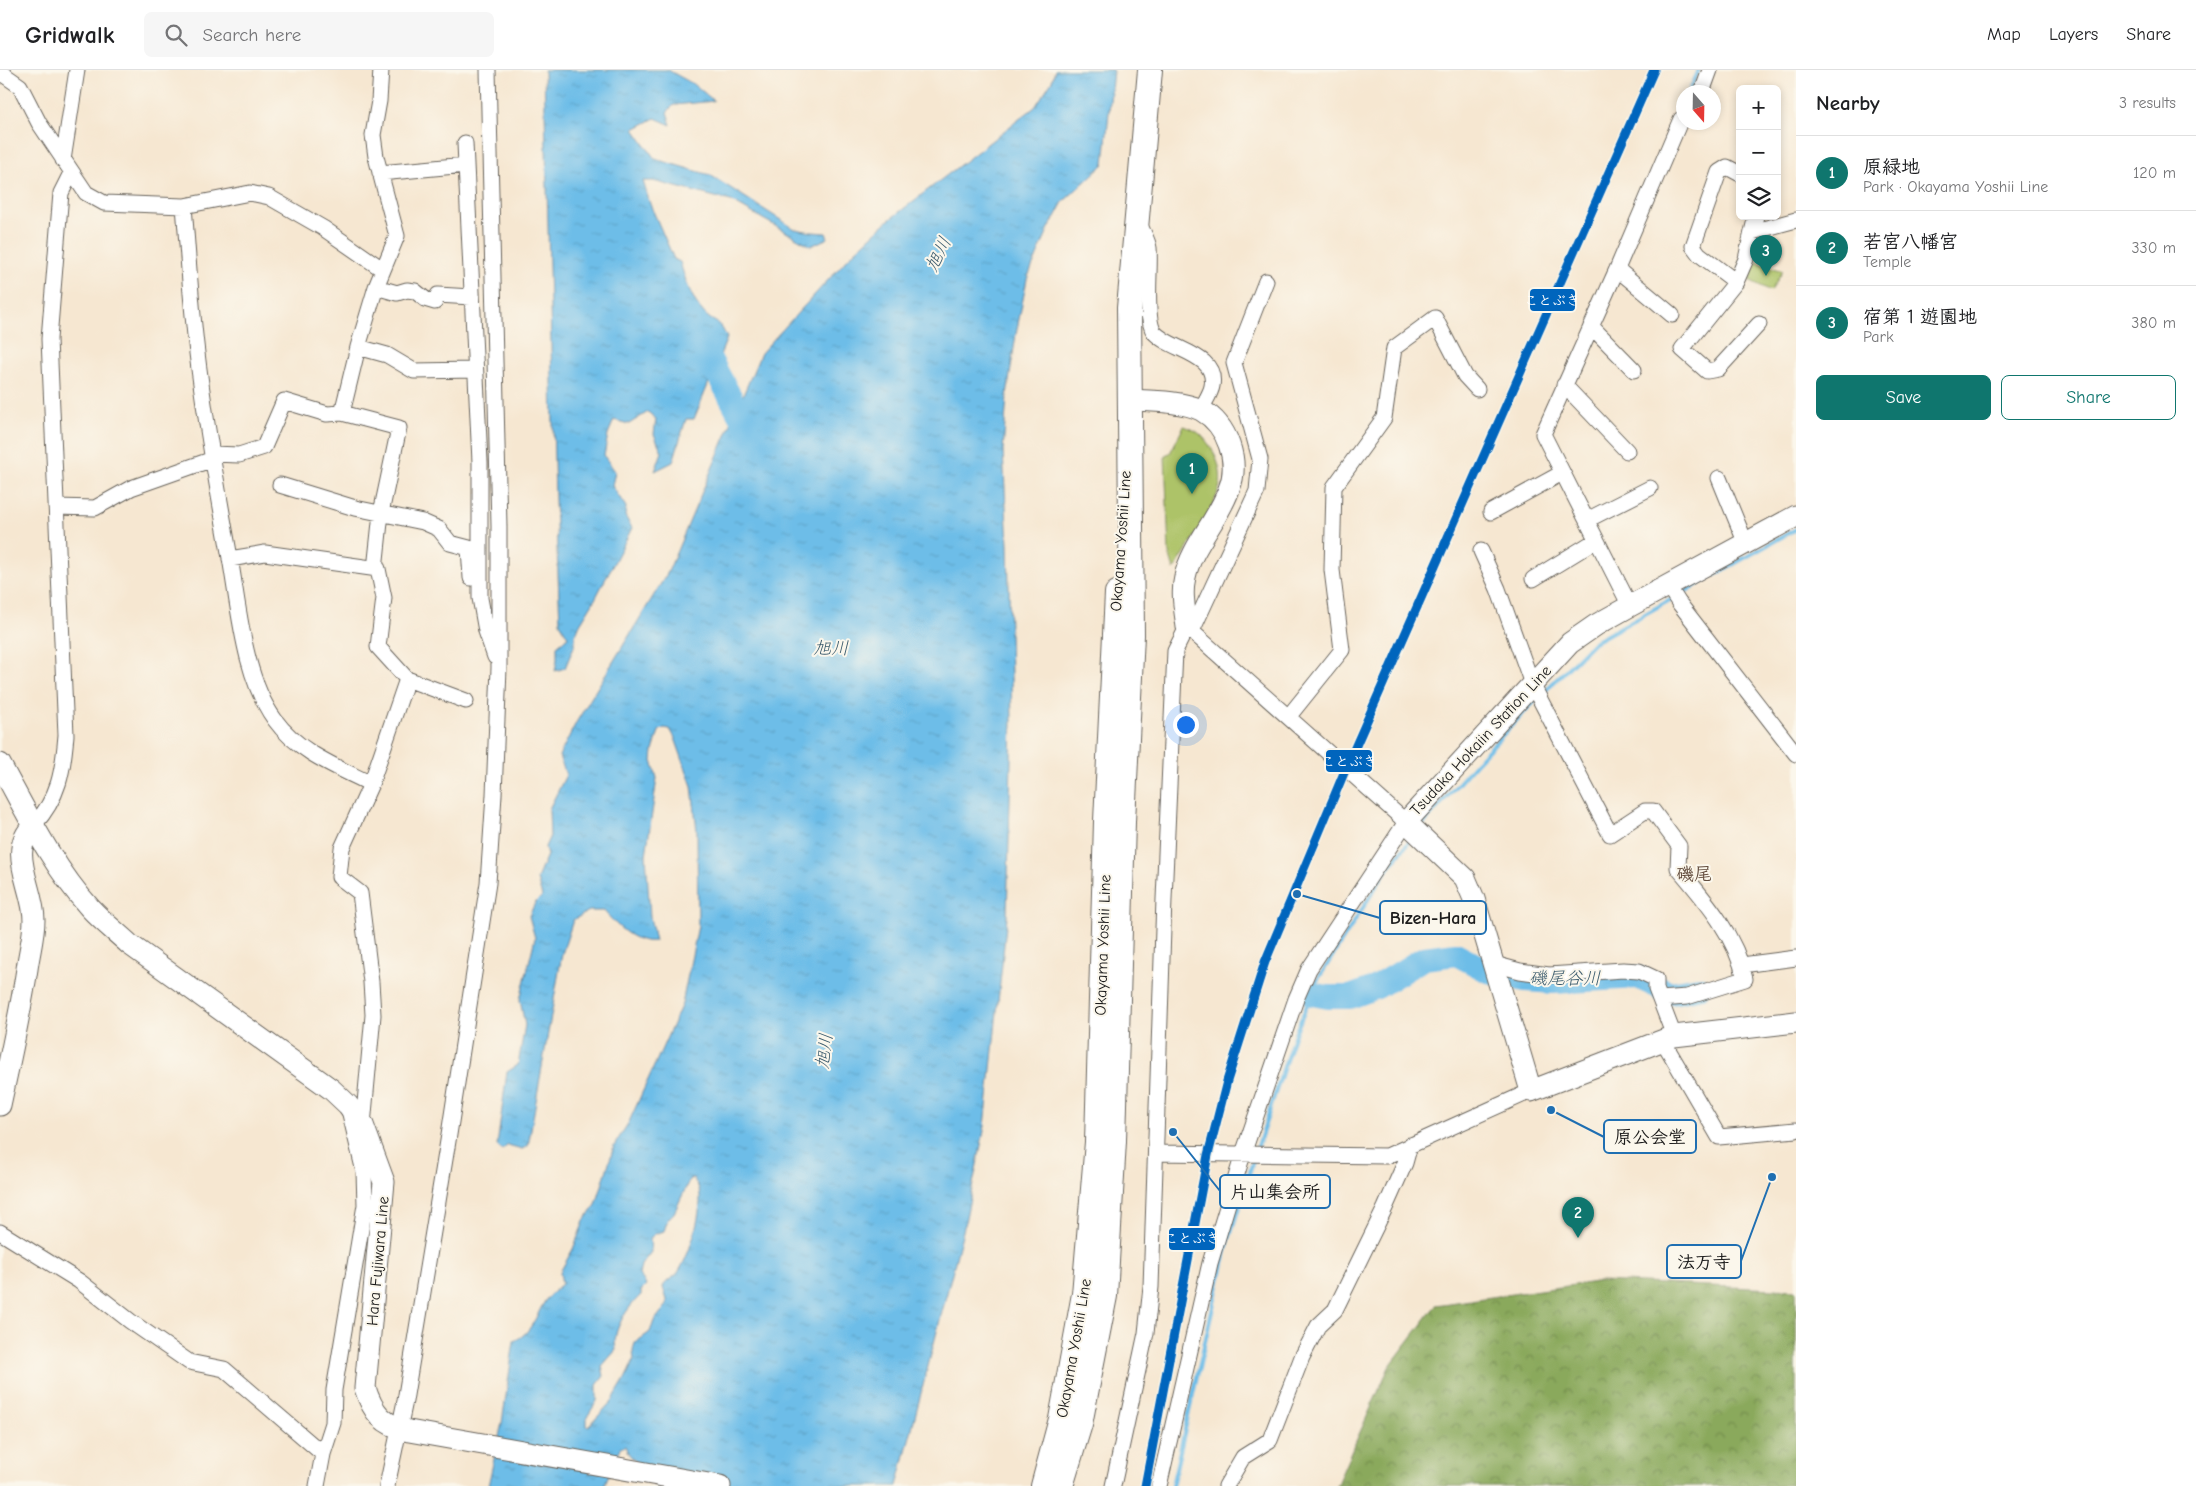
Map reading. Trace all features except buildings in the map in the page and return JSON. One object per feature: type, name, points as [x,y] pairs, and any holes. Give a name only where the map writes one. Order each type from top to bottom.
[{"type":"main road","name":"Okayama Yoshii Line","points":[[1061,1486],[1080,1424],[1105,1296],[1114,1141],[1122,832],[1132,635],[1129,308],[1150,70]]},
{"type":"main road","name":"Okayama Yoshii Line","points":[[1043,1486],[1061,1419],[1084,1294],[1097,1142],[1106,821],[1114,634],[1130,400]]},
{"type":"main road","points":[[1130,400],[1168,402],[1201,410],[1217,425],[1228,441],[1232,455],[1234,472],[1229,490],[1185,577],[1184,596],[1190,629]]},
{"type":"main road","name":"Tsudaka Hokaiin Station Line","points":[[1531,1091],[1474,899],[1465,878],[1413,828],[1537,693],[1570,643],[1596,625],[1630,606],[1672,593],[1746,544],[1796,516]]},
{"type":"main road","name":"Hara Fujiwara Line","points":[[0,764],[34,825],[73,887],[106,924],[138,950],[331,1089],[348,1105],[363,1126],[384,1182],[365,1388],[371,1406],[381,1418],[403,1430],[720,1486]]},
{"type":"main road","points":[[0,1105],[18,1024],[34,921],[32,900],[21,866],[21,851],[26,833],[34,825]]},
{"type":"main road","points":[[1531,1091],[1669,1038],[1796,1022]]},
{"type":"street","points":[[63,160],[78,70]]},
{"type":"street","points":[[342,413],[358,347],[376,287],[397,236],[372,135],[379,101],[381,70]]},
{"type":"street","points":[[387,1486],[403,1430],[405,1401],[488,883],[499,668],[499,526],[488,70]]},
{"type":"street","points":[[1705,85],[1710,70]]},
{"type":"street","points":[[0,72],[20,86],[38,123],[86,193],[104,203],[184,206],[250,193],[269,198],[323,228],[382,270]]},
{"type":"street","points":[[1630,606],[1543,434],[1617,269],[1676,130]]},
{"type":"street","points":[[465,143],[471,236],[471,297],[480,462],[480,598],[486,631],[499,668]]},
{"type":"street","points":[[380,173],[466,164]]},
{"type":"street","points":[[1736,172],[1727,167],[1719,172],[1693,246],[1699,254],[1736,282]]},
{"type":"street","points":[[34,825],[55,796],[64,760],[66,735],[60,547],[56,507],[50,339],[61,193],[71,173]]},
{"type":"street","points":[[184,206],[197,353],[212,457],[242,631],[259,692],[274,719],[291,739],[316,756],[371,784]]},
{"type":"street","points":[[1138,220],[1149,247],[1150,316],[1153,330],[1163,340],[1205,362],[1211,372],[1212,386],[1201,410]]},
{"type":"street","points":[[1755,220],[1746,259],[1736,282],[1682,349],[1707,371],[1718,369],[1759,324]]},
{"type":"street","points":[[1752,232],[1796,220]]},
{"type":"street","points":[[1617,269],[1672,315]]},
{"type":"street","points":[[1113,1486],[1146,1333],[1151,1287],[1164,889],[1176,651],[1190,629],[1257,490],[1260,459],[1234,363],[1266,281]]},
{"type":"street","points":[[376,287],[398,293],[407,290],[415,291],[425,299],[435,302],[438,295],[471,297]]},
{"type":"street","points":[[1289,716],[1342,650],[1332,570],[1334,487],[1384,418],[1394,348],[1435,318],[1465,376],[1477,389]]},
{"type":"street","points":[[1591,326],[1634,370]]},
{"type":"street","points":[[358,347],[387,356],[414,371],[475,370]]},
{"type":"street","points":[[1564,385],[1627,451]]},
{"type":"street","points":[[56,507],[95,508],[131,488],[212,457],[239,455],[264,447],[284,401],[328,414],[342,413],[399,428],[382,513],[375,569]]},
{"type":"street","points":[[1491,512],[1562,472]]},
{"type":"street","points":[[1719,478],[1746,544]]},
{"type":"street","points":[[280,485],[355,508],[423,522],[439,529],[450,543],[469,548],[472,582],[480,598]]},
{"type":"street","points":[[1586,520],[1650,488]]},
{"type":"street","points":[[1533,579],[1596,541]]},
{"type":"street","points":[[1481,551],[1498,589],[1537,693],[1610,834],[1645,811],[1653,811],[1679,846],[1678,868],[1714,911],[1743,970],[1744,979],[1687,997],[1657,990]]},
{"type":"street","points":[[230,559],[265,553],[378,569],[384,598],[378,648],[407,679],[466,701]]},
{"type":"street","points":[[1672,593],[1796,754]]},
{"type":"street","points":[[1159,1486],[1210,1262],[1251,1154],[1296,999],[1309,969],[1413,828],[1190,629]]},
{"type":"street","points":[[363,1126],[373,1015],[371,982],[360,893],[339,877],[342,848],[371,784],[407,679]]},
{"type":"street","points":[[1743,970],[1796,958]]},
{"type":"street","points":[[1495,970],[1549,975],[1623,970],[1638,972],[1656,979],[1669,1038],[1719,1137],[1796,1130]]},
{"type":"street","points":[[1156,1153],[1387,1156],[1531,1091]]},
{"type":"street","points":[[316,1486],[323,1454],[333,1423],[334,1390],[365,1205],[364,1172],[348,1105]]},
{"type":"street","points":[[1226,1486],[1243,1457],[1270,1440],[1302,1357],[1318,1326],[1336,1310],[1385,1208],[1405,1163],[1410,1145]]},
{"type":"street","points":[[0,1232],[79,1281],[130,1321],[189,1362],[224,1369],[323,1454]]},
{"type":"green space","points":[[1757,262],[1783,271],[1771,291],[1749,280]]},
{"type":"green space","points":[[1184,426],[1199,434],[1209,445],[1216,458],[1221,478],[1213,504],[1174,570],[1169,553],[1165,455],[1170,453]]},
{"type":"green space","points":[[1602,1281],[1796,1290],[1796,1486],[1336,1486],[1389,1367],[1436,1305]]},
{"type":"water","points":[[544,70],[668,70],[695,85],[714,101],[674,105],[667,112],[671,125],[655,118],[634,129],[655,159],[710,175],[795,229],[826,233],[828,238],[811,246],[731,201],[653,181],[643,181],[650,204],[674,259],[680,262],[692,295],[704,313],[719,324],[727,338],[694,419],[686,419],[673,462],[655,471],[662,452],[654,434],[656,419],[648,412],[629,424],[614,420],[608,434],[604,456],[615,471],[612,486],[626,507],[625,516],[632,528],[580,624],[575,636],[575,644],[565,668],[555,671],[557,646],[568,637],[560,623]]},
{"type":"water","name":"旭川","points":[[1055,70],[1113,70],[1104,164],[1063,202],[1048,230],[1027,279],[1016,334],[1007,395],[1003,451],[1008,545],[1012,721],[1007,916],[985,1126],[964,1227],[897,1486],[657,1486],[628,1453],[625,1446],[620,1448],[604,1486],[488,1486],[502,1423],[514,1341],[525,1334],[547,1299],[562,1284],[560,1272],[573,1249],[585,1219],[596,1205],[614,1146],[629,1122],[682,1004],[698,926],[697,831],[692,786],[675,738],[670,729],[664,728],[659,731],[653,751],[652,761],[657,778],[646,855],[650,917],[655,941],[640,940],[626,933],[604,911],[589,911],[573,920],[562,954],[528,1146],[522,1149],[508,1145],[502,1150],[497,1146],[507,1072],[518,1065],[525,1025],[520,1000],[535,938],[529,916],[535,903],[542,896],[537,879],[547,855],[545,847],[550,836],[549,809],[566,775],[559,756],[577,721],[668,572],[761,353],[852,254],[889,220],[1035,107],[1052,81]],"holes":[[[690,1179],[693,1179],[699,1188],[700,1208],[698,1219],[683,1263],[677,1273],[663,1287],[667,1305],[654,1321],[650,1332],[635,1343],[633,1350],[634,1360],[612,1401],[587,1426],[587,1417],[597,1401],[597,1385],[604,1376],[602,1366],[616,1350],[615,1342],[618,1327],[626,1312],[641,1295],[641,1291],[646,1286],[639,1275],[641,1265],[651,1252],[650,1238],[664,1231],[668,1219],[674,1213]]]},
{"type":"waterway","points":[[1692,85],[1699,70]]},
{"type":"waterway","name":"旭川","points":[[700,341],[753,439]]},
{"type":"waterway","points":[[1679,595],[1796,529]]},
{"type":"waterway","points":[[1542,694],[1594,642],[1672,599]]},
{"type":"waterway","points":[[1421,827],[1476,763],[1535,701]]},
{"type":"waterway","points":[[1256,1152],[1294,1036],[1317,981],[1386,871],[1412,838]]},
{"type":"waterway","name":"磯尾谷川","points":[[1312,994],[1328,997],[1350,997],[1377,987],[1424,958],[1456,954],[1488,971],[1525,980],[1554,982],[1637,977],[1671,993],[1698,988]]},
{"type":"waterway","points":[[1172,1486],[1227,1246],[1254,1158]]},
{"type":"transit line","name":"ことぶき","points":[[1145,1486],[1208,1155],[1227,1081],[1265,962],[1346,768],[1654,70]]},
{"type":"place","name":"宿第１遊園地","points":[[1766,276]]},
{"type":"place","name":"原緑地","points":[[1192,494]]},
{"type":"place","name":"Bizen-Hara","points":[[1297,894]]},
{"type":"place","name":"原公会堂","points":[[1551,1110]]},
{"type":"place","name":"片山集会所","points":[[1173,1132]]},
{"type":"place","name":"法万寺","points":[[1772,1177]]},
{"type":"place","name":"若宮八幡宮","points":[[1578,1238]]},
{"type":"district","name":"磯尾","points":[[1694,874]]}]
